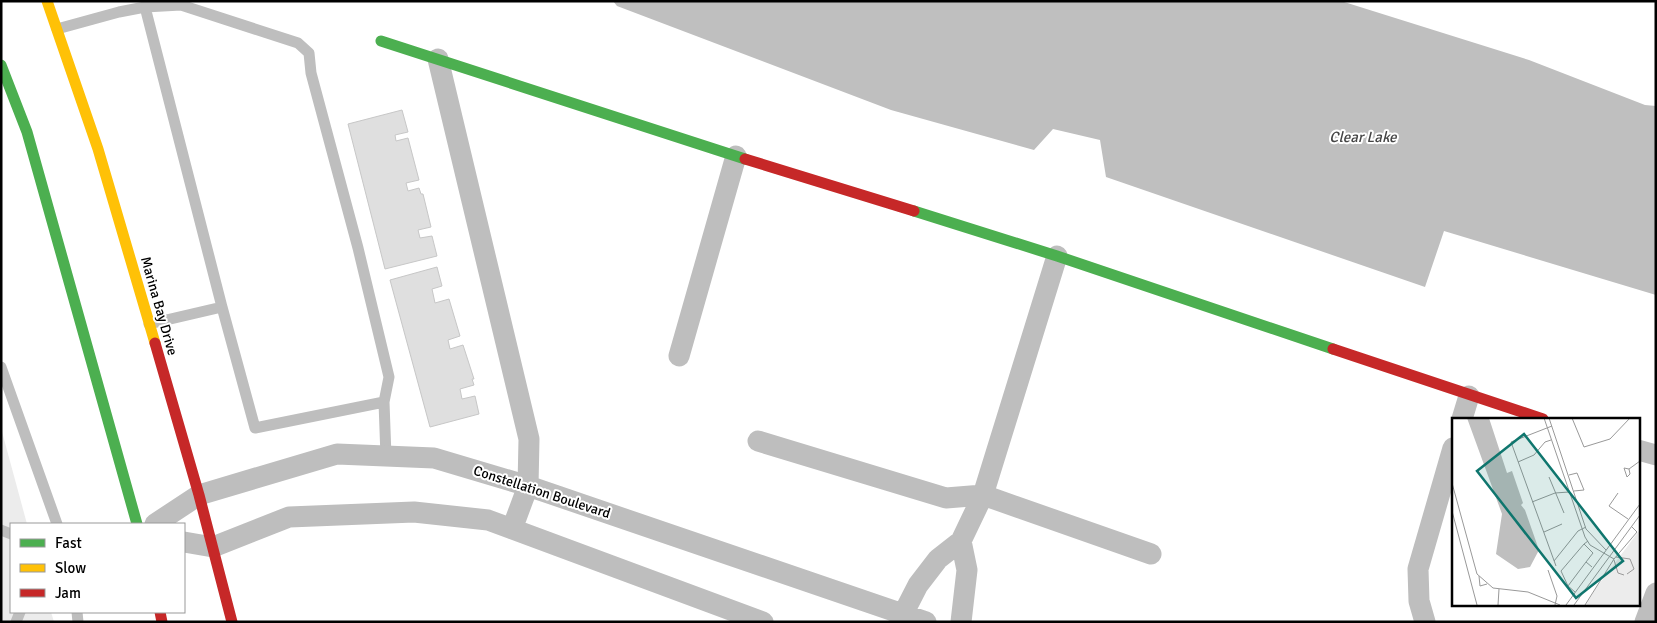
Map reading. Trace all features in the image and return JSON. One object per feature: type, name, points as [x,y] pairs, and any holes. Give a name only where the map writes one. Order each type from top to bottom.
[{"type":"street","name":"Marina Bay Drive","points":[[47,1],[98,149],[199,495],[232,622]]},
{"type":"street","points":[[381,41],[736,156],[1057,256],[1469,396],[1540,418]]},
{"type":"street","points":[[438,59],[529,439],[528,486],[512,529]]},
{"type":"street","points":[[1,65],[27,132],[137,523]]},
{"type":"street","points":[[679,356],[736,156]]},
{"type":"street","points":[[901,618],[918,585],[938,558],[961,541],[983,495],[1057,256]]},
{"type":"street","points":[[1462,418],[1469,396]]},
{"type":"street","points":[[758,441],[946,498],[983,495],[1151,554]]},
{"type":"street","points":[[1425,622],[1419,601],[1418,569],[1452,451]]},
{"type":"street","points":[[1640,451],[1656,455]]},
{"type":"street","name":"Constellation Boulevard","points":[[157,523],[199,495],[336,454],[434,458],[528,486],[901,618],[926,622]]},
{"type":"street","points":[[185,542],[213,547],[290,517],[414,512],[488,520],[763,622]]},
{"type":"street","points":[[961,541],[967,570],[961,622]]},
{"type":"street","points":[[1645,622],[1656,593]]},
{"type":"lane","points":[[57,29],[119,12],[145,7],[181,5],[298,42],[308,53],[389,377],[384,402],[386,457]]},
{"type":"lane","points":[[145,7],[255,428],[384,402]]},
{"type":"lane","points":[[149,324],[222,307]]},
{"type":"lane","points":[[1,367],[57,523]]},
{"type":"shaded area","points":[[1,428],[27,523],[10,523],[10,613],[51,613],[54,622],[1,622]]},
{"type":"water","name":"Clear Lake","points":[[613,1],[1341,1],[1529,60],[1645,105],[1656,106],[1656,295],[1444,231],[1425,287],[1106,177],[1100,140],[1053,129],[1034,150],[891,110],[617,6]]},
{"type":"building","points":[[402,110],[408,132],[395,135],[396,141],[408,138],[419,180],[406,183],[408,191],[419,188],[421,194],[423,194],[431,227],[418,230],[420,238],[432,236],[437,256],[385,269],[348,124]]},
{"type":"building","points":[[437,267],[442,286],[432,289],[435,303],[449,299],[460,336],[448,340],[450,349],[463,345],[474,379],[472,379],[474,385],[460,389],[462,399],[475,396],[479,414],[430,427],[390,280]]},
{"type":"traffic: fast","points":[[381,41],[745,159]]},
{"type":"traffic: fast","points":[[1,65],[27,132],[137,523]]},
{"type":"traffic: fast","points":[[914,211],[1057,256],[1333,349]]},
{"type":"traffic: slow","points":[[47,1],[98,149],[155,343]]},
{"type":"traffic: jam","points":[[745,159],[914,211]]},
{"type":"traffic: jam","points":[[155,343],[199,495],[232,622]]},
{"type":"traffic: jam","points":[[1333,349],[1540,418]]},
{"type":"traffic: jam","points":[[160,613],[162,622]]}]
